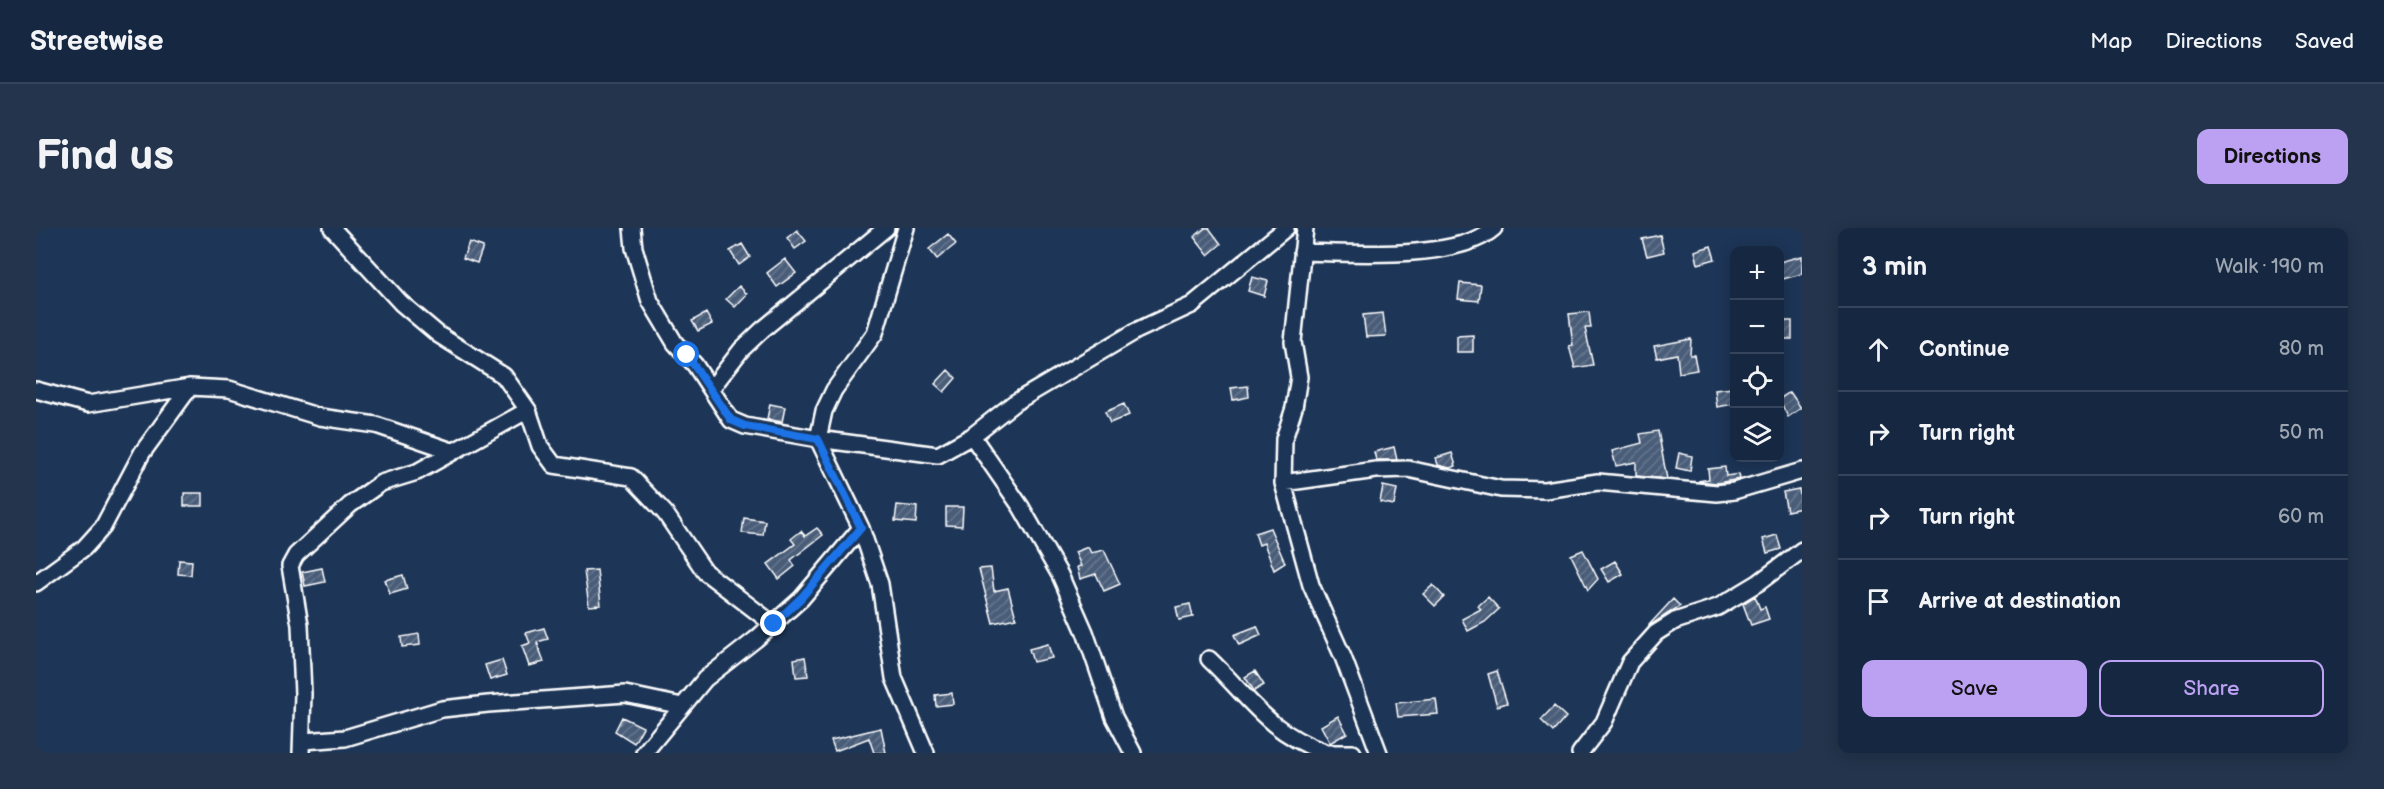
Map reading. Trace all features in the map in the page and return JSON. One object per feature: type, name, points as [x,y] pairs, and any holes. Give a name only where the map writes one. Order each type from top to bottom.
[{"type":"street","points":[[332,228],[401,303],[439,334],[504,376],[528,410],[540,446],[554,465],[631,477],[665,513],[705,572],[774,624]]},
{"type":"street","points":[[632,228],[633,248],[650,301],[675,343],[687,355],[731,420],[745,426],[818,439],[938,455],[972,436],[1014,403],[1136,331],[1192,305],[1286,228]]},
{"type":"street","points":[[711,389],[741,350],[762,330],[886,228]]},
{"type":"street","points":[[906,228],[875,333],[834,390],[824,411],[818,439],[861,528],[880,584],[894,678],[926,753]]},
{"type":"street","points":[[1305,228],[1293,342],[1299,377],[1294,408],[1284,439],[1283,483],[1311,585],[1343,657],[1379,753]]},
{"type":"street","points":[[1302,252],[1378,254],[1438,249],[1469,244],[1484,237],[1494,228]]},
{"type":"street","points":[[36,390],[88,404],[190,387],[229,389],[320,417],[376,425],[452,451]]},
{"type":"street","points":[[36,584],[44,580],[71,555],[84,548],[103,527],[142,453],[190,387]]},
{"type":"street","points":[[528,410],[417,472],[381,483],[333,519],[296,555],[290,566],[300,625],[302,747],[345,738],[442,709],[625,694],[682,706]]},
{"type":"street","points":[[972,436],[1021,507],[1060,575],[1085,632],[1114,717],[1133,753]]},
{"type":"street","points":[[1283,483],[1376,470],[1408,469],[1501,489],[1545,490],[1598,482],[1718,494],[1802,471]]},
{"type":"street","points":[[644,753],[705,680],[774,624],[801,598],[861,528]]},
{"type":"street","points":[[1580,753],[1604,722],[1630,662],[1656,633],[1675,621],[1718,607],[1758,583],[1802,550]]},
{"type":"street","points":[[1209,659],[1276,728],[1298,742],[1322,752],[1353,753]]},
{"type":"building","points":[[1205,228],[1209,228],[1221,244],[1208,255],[1194,237]]},
{"type":"building","points":[[797,230],[806,241],[795,249],[787,238]]},
{"type":"building","points":[[948,234],[956,244],[937,259],[929,249]]},
{"type":"building","points":[[1660,235],[1664,252],[1647,256],[1642,239]]},
{"type":"building","points":[[469,242],[483,247],[477,263],[463,258]]},
{"type":"building","points":[[742,244],[750,257],[739,265],[730,251]]},
{"type":"building","points":[[1711,246],[1715,259],[1698,264],[1695,251]]},
{"type":"building","points":[[1802,256],[1802,274],[1784,279],[1784,261]]},
{"type":"building","points":[[785,259],[796,273],[777,287],[767,273]]},
{"type":"building","points":[[1252,277],[1268,281],[1264,296],[1248,291]]},
{"type":"building","points":[[1460,283],[1481,285],[1479,301],[1458,299]]},
{"type":"building","points":[[739,286],[747,294],[735,307],[726,299]]},
{"type":"building","points":[[1589,312],[1591,328],[1585,328],[1593,365],[1575,368],[1569,346],[1573,345],[1569,314]]},
{"type":"building","points":[[706,313],[712,324],[698,331],[692,321]]},
{"type":"building","points":[[1383,313],[1386,336],[1366,337],[1363,315]]},
{"type":"building","points":[[1784,321],[1792,321],[1792,339],[1784,339]]},
{"type":"building","points":[[1473,335],[1473,352],[1457,352],[1457,336]]},
{"type":"building","points":[[1691,339],[1690,355],[1694,355],[1697,370],[1679,373],[1677,354],[1657,358],[1654,346]]},
{"type":"building","points":[[948,370],[956,378],[944,392],[935,384]]},
{"type":"building","points":[[1248,386],[1249,397],[1233,400],[1231,388]]},
{"type":"building","points":[[1730,388],[1730,405],[1717,407],[1715,390]]},
{"type":"building","points":[[1790,392],[1801,408],[1788,417],[1784,409],[1784,396]]},
{"type":"building","points":[[770,404],[785,407],[782,422],[767,419]]},
{"type":"building","points":[[1124,404],[1129,415],[1110,423],[1105,412]]},
{"type":"building","points":[[1658,431],[1667,479],[1636,476],[1636,462],[1616,466],[1612,451],[1642,443],[1640,434]]},
{"type":"building","points":[[1394,447],[1397,460],[1376,460],[1374,452]]},
{"type":"building","points":[[1452,453],[1456,466],[1450,468],[1438,465],[1436,458]]},
{"type":"building","points":[[1679,453],[1692,456],[1690,471],[1676,468]]},
{"type":"building","points":[[1725,467],[1726,476],[1739,474],[1740,479],[1717,483],[1698,481],[1709,479],[1708,469]]},
{"type":"building","points":[[1383,486],[1397,489],[1394,505],[1380,502]]},
{"type":"building","points":[[1799,489],[1802,508],[1787,511],[1783,492]]},
{"type":"building","points":[[184,493],[203,493],[203,506],[184,506]]},
{"type":"building","points":[[897,505],[917,507],[916,523],[895,521]]},
{"type":"building","points":[[946,507],[963,507],[962,526],[946,525]]},
{"type":"building","points":[[744,518],[765,521],[763,535],[742,533]]},
{"type":"building","points":[[817,528],[823,535],[791,560],[795,566],[779,579],[768,564],[795,544],[791,539],[801,531],[805,536]]},
{"type":"building","points":[[1270,528],[1285,563],[1274,570],[1264,543],[1259,545],[1255,533]]},
{"type":"building","points":[[1777,535],[1781,549],[1767,553],[1763,539]]},
{"type":"building","points":[[1088,547],[1091,553],[1104,550],[1120,584],[1104,591],[1096,574],[1080,579],[1077,567],[1081,566],[1075,552]]},
{"type":"building","points":[[1583,550],[1598,579],[1588,590],[1571,555]]},
{"type":"building","points":[[179,560],[192,561],[191,575],[178,574]]},
{"type":"building","points":[[1615,561],[1623,574],[1609,582],[1601,569]]},
{"type":"building","points":[[322,568],[325,582],[305,586],[302,572]]},
{"type":"building","points":[[991,568],[994,591],[1008,588],[1016,618],[993,623],[979,569]]},
{"type":"building","points":[[597,570],[601,605],[589,606],[584,571]]},
{"type":"building","points":[[403,575],[407,589],[390,594],[385,580]]},
{"type":"building","points":[[1433,585],[1444,597],[1435,606],[1423,594]]},
{"type":"building","points":[[1755,596],[1760,609],[1765,607],[1769,619],[1751,625],[1743,604]]},
{"type":"building","points":[[1488,597],[1499,609],[1485,622],[1468,631],[1462,619],[1481,609],[1478,606]]},
{"type":"building","points":[[1673,599],[1680,606],[1649,626],[1649,625]]},
{"type":"building","points":[[1190,604],[1193,617],[1179,620],[1176,607]]},
{"type":"building","points":[[1257,626],[1261,635],[1239,645],[1234,635]]},
{"type":"building","points":[[544,628],[548,639],[537,642],[544,662],[529,666],[522,646],[530,643],[526,633]]},
{"type":"building","points":[[419,634],[420,645],[402,647],[401,637]]},
{"type":"building","points":[[1048,644],[1052,658],[1033,662],[1029,649]]},
{"type":"building","points":[[805,657],[808,676],[796,677],[794,659]]},
{"type":"building","points":[[502,660],[507,675],[490,680],[485,665]]},
{"type":"building","points":[[1255,671],[1264,685],[1254,691],[1245,677]]},
{"type":"building","points":[[1497,671],[1507,703],[1497,706],[1488,674]]},
{"type":"building","points":[[952,693],[953,704],[936,706],[935,695]]},
{"type":"building","points":[[1436,699],[1438,714],[1398,717],[1396,703]]},
{"type":"building","points":[[1554,706],[1566,717],[1553,732],[1541,720]]},
{"type":"building","points":[[1338,716],[1347,733],[1330,743],[1321,726]]},
{"type":"building","points":[[622,717],[643,727],[634,743],[615,731]]},
{"type":"building","points":[[881,728],[886,753],[874,753],[869,738],[835,751],[831,740]]},
{"type":"route","points":[[687,355],[731,420],[745,426],[818,439],[861,528],[801,598],[774,624]]}]
